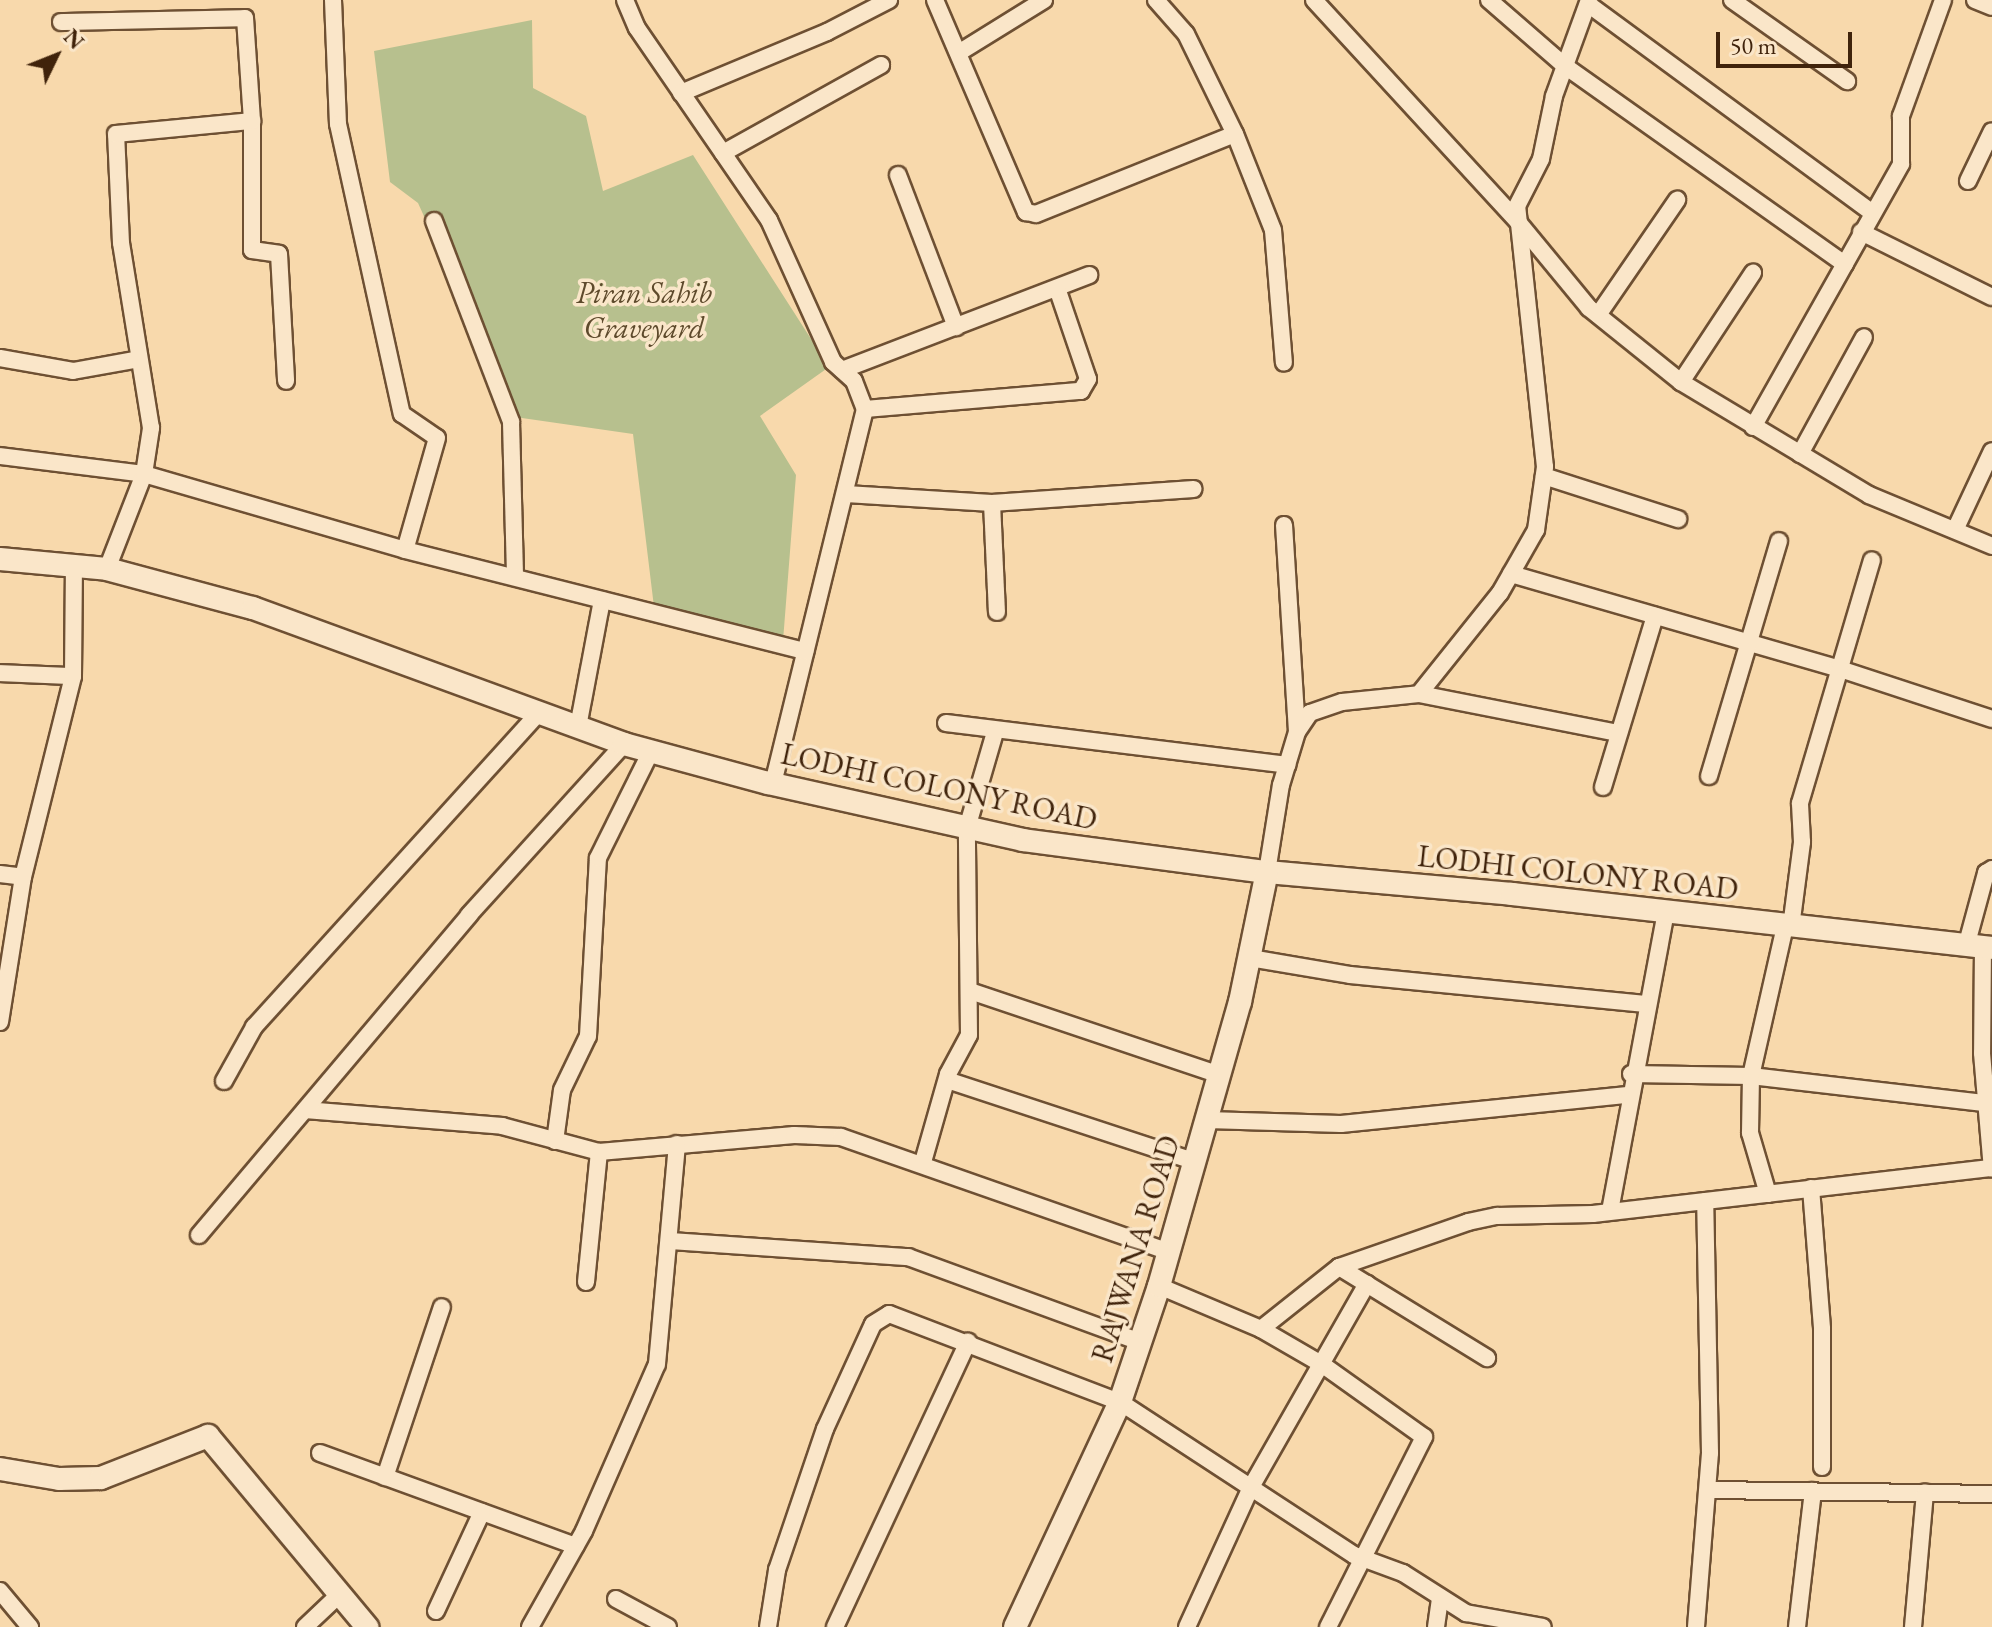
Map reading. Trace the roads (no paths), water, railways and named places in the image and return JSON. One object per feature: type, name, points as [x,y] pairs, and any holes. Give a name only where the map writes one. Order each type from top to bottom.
[{"type":"main road","name":"LODHI COLONY ROAD","points":[[0,559],[107,569],[253,608],[624,744],[773,784],[1023,840],[1267,872],[1981,946]]},
{"type":"main road","name":"RAJWANA ROAD","points":[[1015,1627],[1120,1402],[1159,1286],[1220,1075],[1250,958],[1267,872]]},
{"type":"main road","points":[[0,1469],[59,1479],[101,1478],[208,1436],[367,1627]]},
{"type":"street","points":[[333,0],[338,124],[402,414],[437,438],[405,550]]},
{"type":"street","points":[[681,93],[827,32],[889,0]]},
{"type":"street","points":[[935,0],[960,52],[1026,212],[1036,214],[1235,134]]},
{"type":"street","points":[[960,52],[1044,0]]},
{"type":"street","points":[[1156,0],[1186,34],[1235,134],[1273,230],[1284,363]]},
{"type":"street","points":[[1314,0],[1519,223],[1598,315],[1681,382],[1869,495],[1992,546]]},
{"type":"street","points":[[1489,0],[1565,66],[1845,264]]},
{"type":"street","points":[[1732,0],[1847,81]]},
{"type":"street","points":[[1753,427],[1871,212],[1901,164],[1901,116],[1943,0]]},
{"type":"street","points":[[1975,0],[1992,7]]},
{"type":"street","points":[[1419,694],[1511,574],[1536,530],[1544,476],[1517,206],[1541,159],[1565,66],[1588,2],[1871,212]]},
{"type":"street","points":[[632,3],[681,93],[769,220],[833,362],[854,381],[865,409],[773,784]]},
{"type":"street","points":[[61,22],[197,8],[245,18],[252,121],[252,250],[279,254],[286,381]]},
{"type":"street","points":[[723,153],[881,65]]},
{"type":"street","points":[[107,569],[144,474],[151,428],[121,243],[116,134],[252,121]]},
{"type":"street","points":[[1968,181],[1992,131]]},
{"type":"street","points":[[898,175],[956,327]]},
{"type":"street","points":[[1598,315],[1677,200]]},
{"type":"street","points":[[434,221],[511,422],[515,577]]},
{"type":"street","points":[[1861,232],[1992,297]]},
{"type":"street","points":[[1681,382],[1753,273]]},
{"type":"street","points":[[842,370],[1089,275]]},
{"type":"street","points":[[865,409],[1081,391],[1088,379],[1057,288]]},
{"type":"street","points":[[1800,454],[1864,337]]},
{"type":"street","points":[[0,358],[73,371],[139,359]]},
{"type":"street","points":[[1955,530],[1992,451]]},
{"type":"street","points":[[0,456],[144,474],[405,550],[805,651]]},
{"type":"street","points":[[1544,476],[1678,519]]},
{"type":"street","points":[[846,494],[992,503],[1194,489]]},
{"type":"street","points":[[992,503],[997,612]]},
{"type":"street","points":[[1284,525],[1297,732]]},
{"type":"street","points":[[1709,776],[1746,642],[1779,541]]},
{"type":"street","points":[[1768,1194],[1750,1133],[1751,1076],[1788,926],[1802,842],[1800,803],[1837,668],[1872,560]]},
{"type":"street","points":[[0,1022],[23,877],[73,676],[74,564]]},
{"type":"street","points":[[1511,574],[1837,668],[1992,719]]},
{"type":"street","points":[[578,727],[602,600]]},
{"type":"street","points":[[1603,787],[1655,616]]},
{"type":"street","points":[[0,673],[73,676]]},
{"type":"street","points":[[1267,872],[1287,765],[1297,732],[1310,713],[1342,702],[1419,694],[1618,733]]},
{"type":"street","points":[[224,1081],[254,1027],[539,713]]},
{"type":"street","points":[[946,723],[995,732],[1287,765]]},
{"type":"street","points":[[923,1162],[947,1080],[969,1035],[967,828],[995,732]]},
{"type":"street","points":[[199,1235],[469,915],[624,744]]},
{"type":"street","points":[[555,1141],[562,1090],[584,1049],[591,1014],[598,858],[651,751]]},
{"type":"street","points":[[1261,1329],[1339,1267],[1468,1222],[1610,1211],[1992,1168],[1981,946],[1986,873],[1992,869]]},
{"type":"street","points":[[0,874],[23,877]]},
{"type":"street","points":[[1610,1211],[1631,1074],[1666,912]]},
{"type":"street","points":[[1250,958],[1350,975],[1646,1004]]},
{"type":"street","points":[[970,991],[1220,1075]]},
{"type":"street","points":[[1631,1074],[1751,1076],[1989,1104]]},
{"type":"street","points":[[947,1080],[1196,1162]]},
{"type":"street","points":[[1207,1120],[1341,1124],[1628,1095]]},
{"type":"street","points":[[305,1110],[465,1121],[599,1152],[823,1135],[866,1142],[1170,1252]]},
{"type":"street","points":[[530,1627],[576,1546],[657,1364],[671,1241],[677,1144]]},
{"type":"street","points":[[586,1282],[599,1152]]},
{"type":"street","points":[[1811,1188],[1822,1329],[1822,1467]]},
{"type":"street","points":[[1696,1627],[1709,1490],[1705,1201]]},
{"type":"street","points":[[671,1241],[908,1257],[1140,1342]]},
{"type":"street","points":[[1339,1267],[1487,1358]]},
{"type":"street","points":[[1187,1627],[1251,1487],[1367,1284]]},
{"type":"street","points":[[1159,1286],[1261,1329],[1323,1365],[1424,1437],[1360,1557],[1328,1627]]},
{"type":"street","points":[[385,1477],[442,1307]]},
{"type":"street","points":[[768,1627],[777,1570],[800,1492],[873,1324],[889,1314],[1120,1402],[1360,1557],[1403,1573],[1466,1613],[1543,1627]]},
{"type":"street","points":[[835,1627],[968,1342]]},
{"type":"street","points":[[320,1453],[576,1546]]},
{"type":"street","points":[[1709,1490],[1992,1494]]},
{"type":"street","points":[[1797,1627],[1813,1491]]},
{"type":"street","points":[[1913,1627],[1925,1493]]},
{"type":"street","points":[[436,1611],[482,1512]]},
{"type":"street","points":[[0,1591],[30,1627]]},
{"type":"street","points":[[305,1627],[341,1593]]},
{"type":"street","points":[[1436,1627],[1440,1597]]},
{"type":"street","points":[[616,1599],[668,1627]]},
{"type":"park label","name":"Piran Sahib Graveyard","points":[[644,310]]}]
